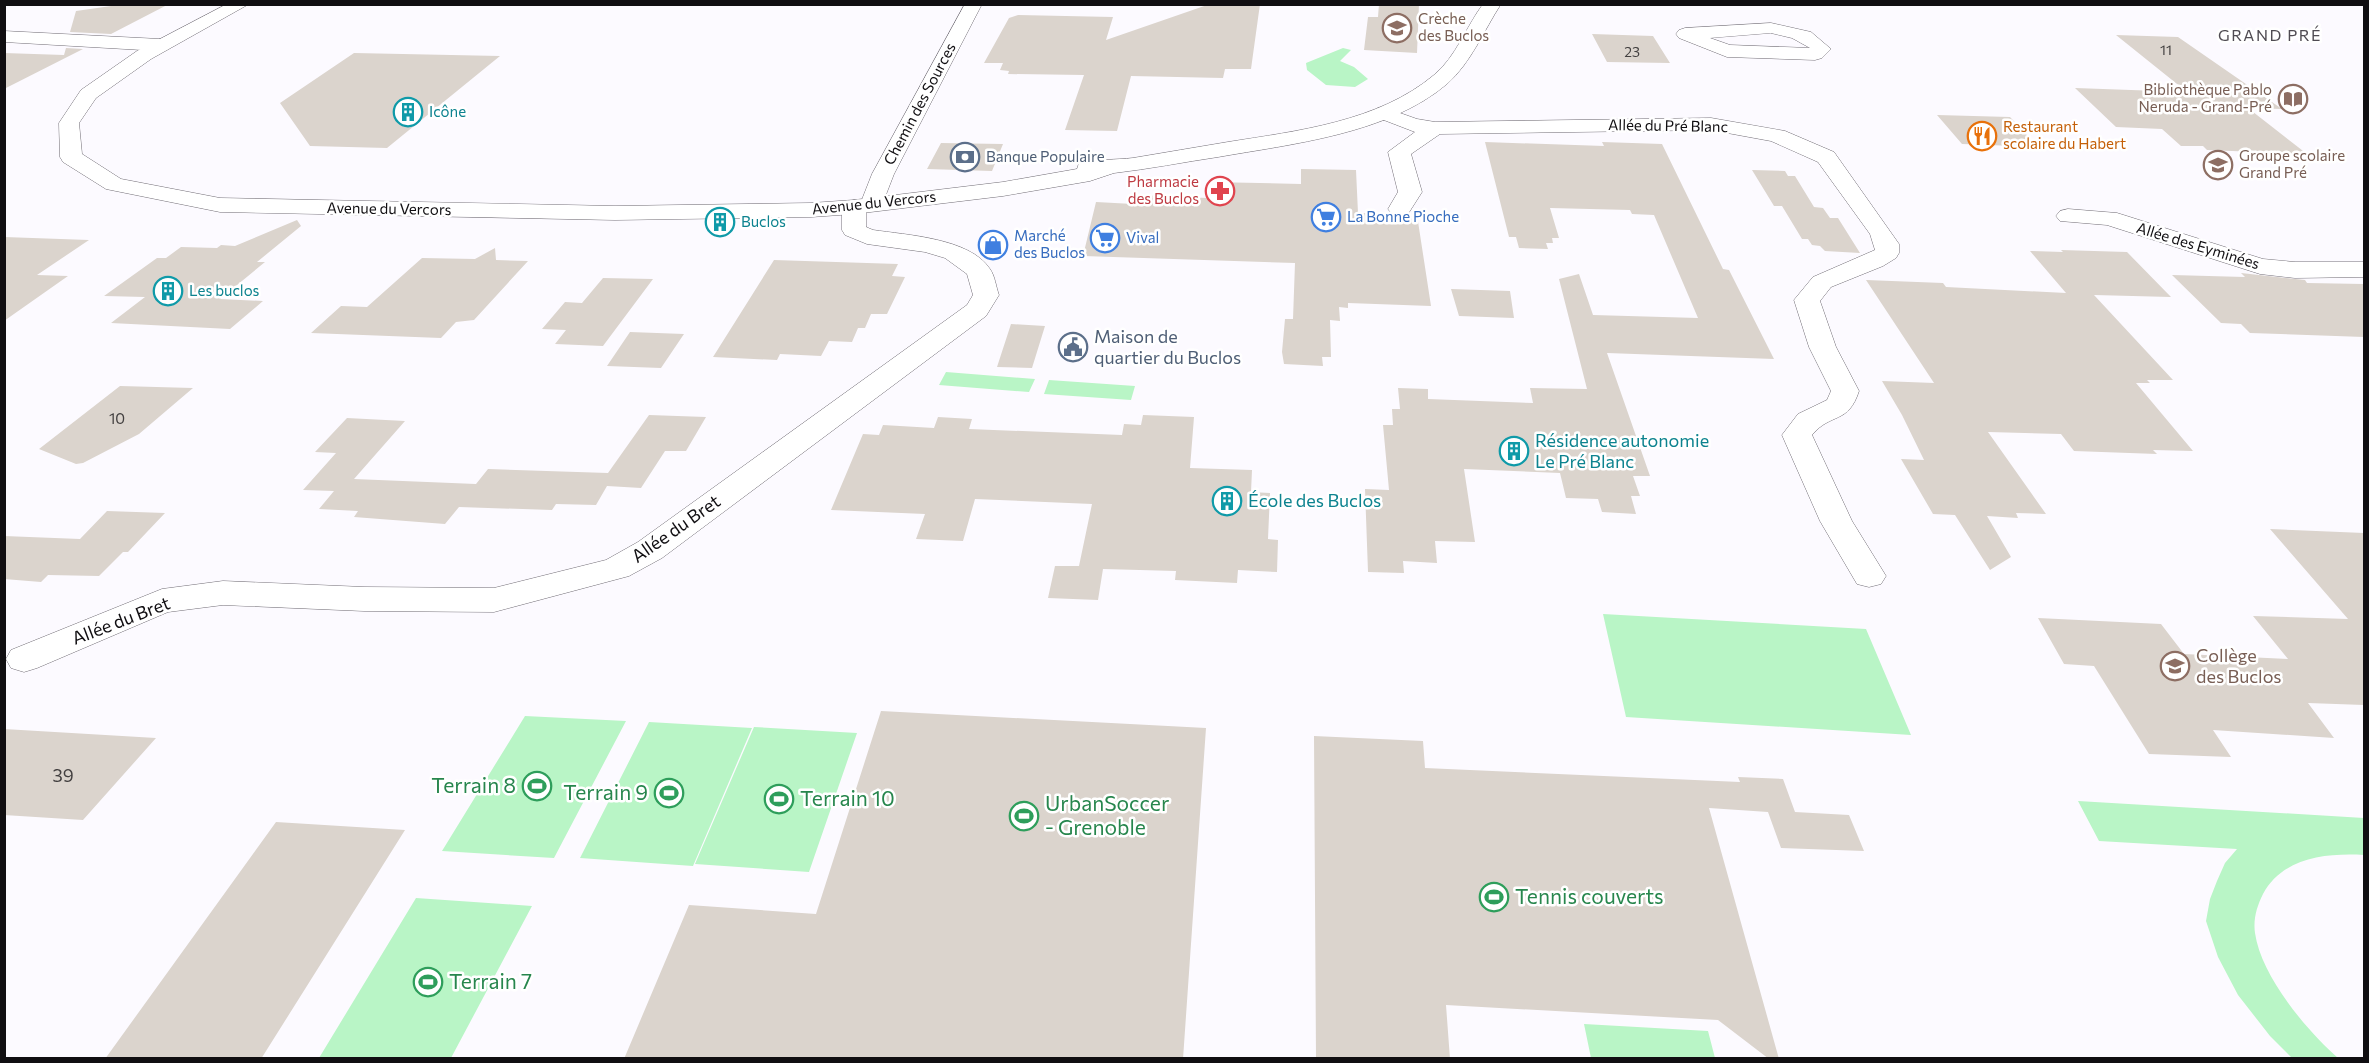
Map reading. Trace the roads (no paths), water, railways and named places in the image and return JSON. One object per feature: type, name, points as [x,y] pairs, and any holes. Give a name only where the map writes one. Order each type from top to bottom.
[{"type":"street","name":"Avenue du Vercors","points":[[241,4],[160,45],[88,94],[69,123],[71,157],[114,184],[220,206],[615,213],[811,210],[863,206],[1003,189],[1090,174],[1108,168],[1341,126],[1383,113],[1441,79],[1465,49],[1485,13],[1493,4]]},
{"type":"street","name":"Chemin des Sources","points":[[863,206],[883,174],[974,4]]},
{"type":"street","points":[[1771,28],[1792,31],[1811,38],[1822,49],[1815,54],[1727,51],[1685,34],[1771,28]]},
{"type":"street","points":[[4,36],[160,45]]},
{"type":"street","name":"Allée du Pré Blanc","points":[[1383,113],[1413,125],[1435,128],[1711,124],[1778,136],[1826,157],[1882,234],[1887,244],[1887,252],[1874,261],[1822,282],[1807,300],[1812,323],[1845,391],[1840,405],[1809,420],[1797,435],[1836,521],[1869,576]]},
{"type":"street","points":[[1400,209],[1410,192],[1399,152],[1435,128]]},
{"type":"street","name":"Allée du Bret","points":[[24,659],[162,601],[223,593],[364,599],[494,600],[616,568],[650,550],[977,310],[986,295],[979,271],[954,253],[928,244],[867,237],[854,230],[863,206]]},
{"type":"street","name":"Allée des Eyminées","points":[[2068,216],[2109,218],[2260,266],[2295,270],[2364,270]]},
{"type":"place","name":"Crèche des Buclos","points":[[1397,28]]},
{"type":"place","name":"Bibliothèque Pablo Neruda - Grand-Pré","points":[[2293,99]]},
{"type":"place","name":"Icône","points":[[408,112]]},
{"type":"place","name":"Restaurant scolaire du Habert","points":[[1982,136]]},
{"type":"place","name":"Banque Populaire","points":[[965,157]]},
{"type":"place","name":"Groupe scolaire Grand Pré","points":[[2218,165]]},
{"type":"place","name":"Pharmacie des Buclos","points":[[1220,191]]},
{"type":"place","name":"La Bonne Pioche","points":[[1326,217]]},
{"type":"place","name":"Buclos","points":[[720,222]]},
{"type":"place","name":"Vival","points":[[1105,238]]},
{"type":"place","name":"Marché des Buclos","points":[[993,245]]},
{"type":"place","name":"Les buclos","points":[[168,291]]},
{"type":"place","name":"Maison de quartier du Buclos","points":[[1073,347]]},
{"type":"place","name":"Résidence autonomie Le Pré Blanc","points":[[1514,451]]},
{"type":"place","name":"École des Buclos","points":[[1227,501]]},
{"type":"place","name":"Collège des Buclos","points":[[2175,666]]},
{"type":"place","name":"Terrain 8","points":[[537,786]]},
{"type":"place","name":"Terrain 9","points":[[669,793]]},
{"type":"place","name":"Terrain 10","points":[[779,799]]},
{"type":"place","name":"UrbanSoccer - Grenoble","points":[[1024,816]]},
{"type":"place","name":"Tennis couverts","points":[[1494,897]]},
{"type":"place","name":"Terrain 7","points":[[428,982]]},
{"type":"district","name":"GRAND PRÉ","points":[[2270,35]]}]
